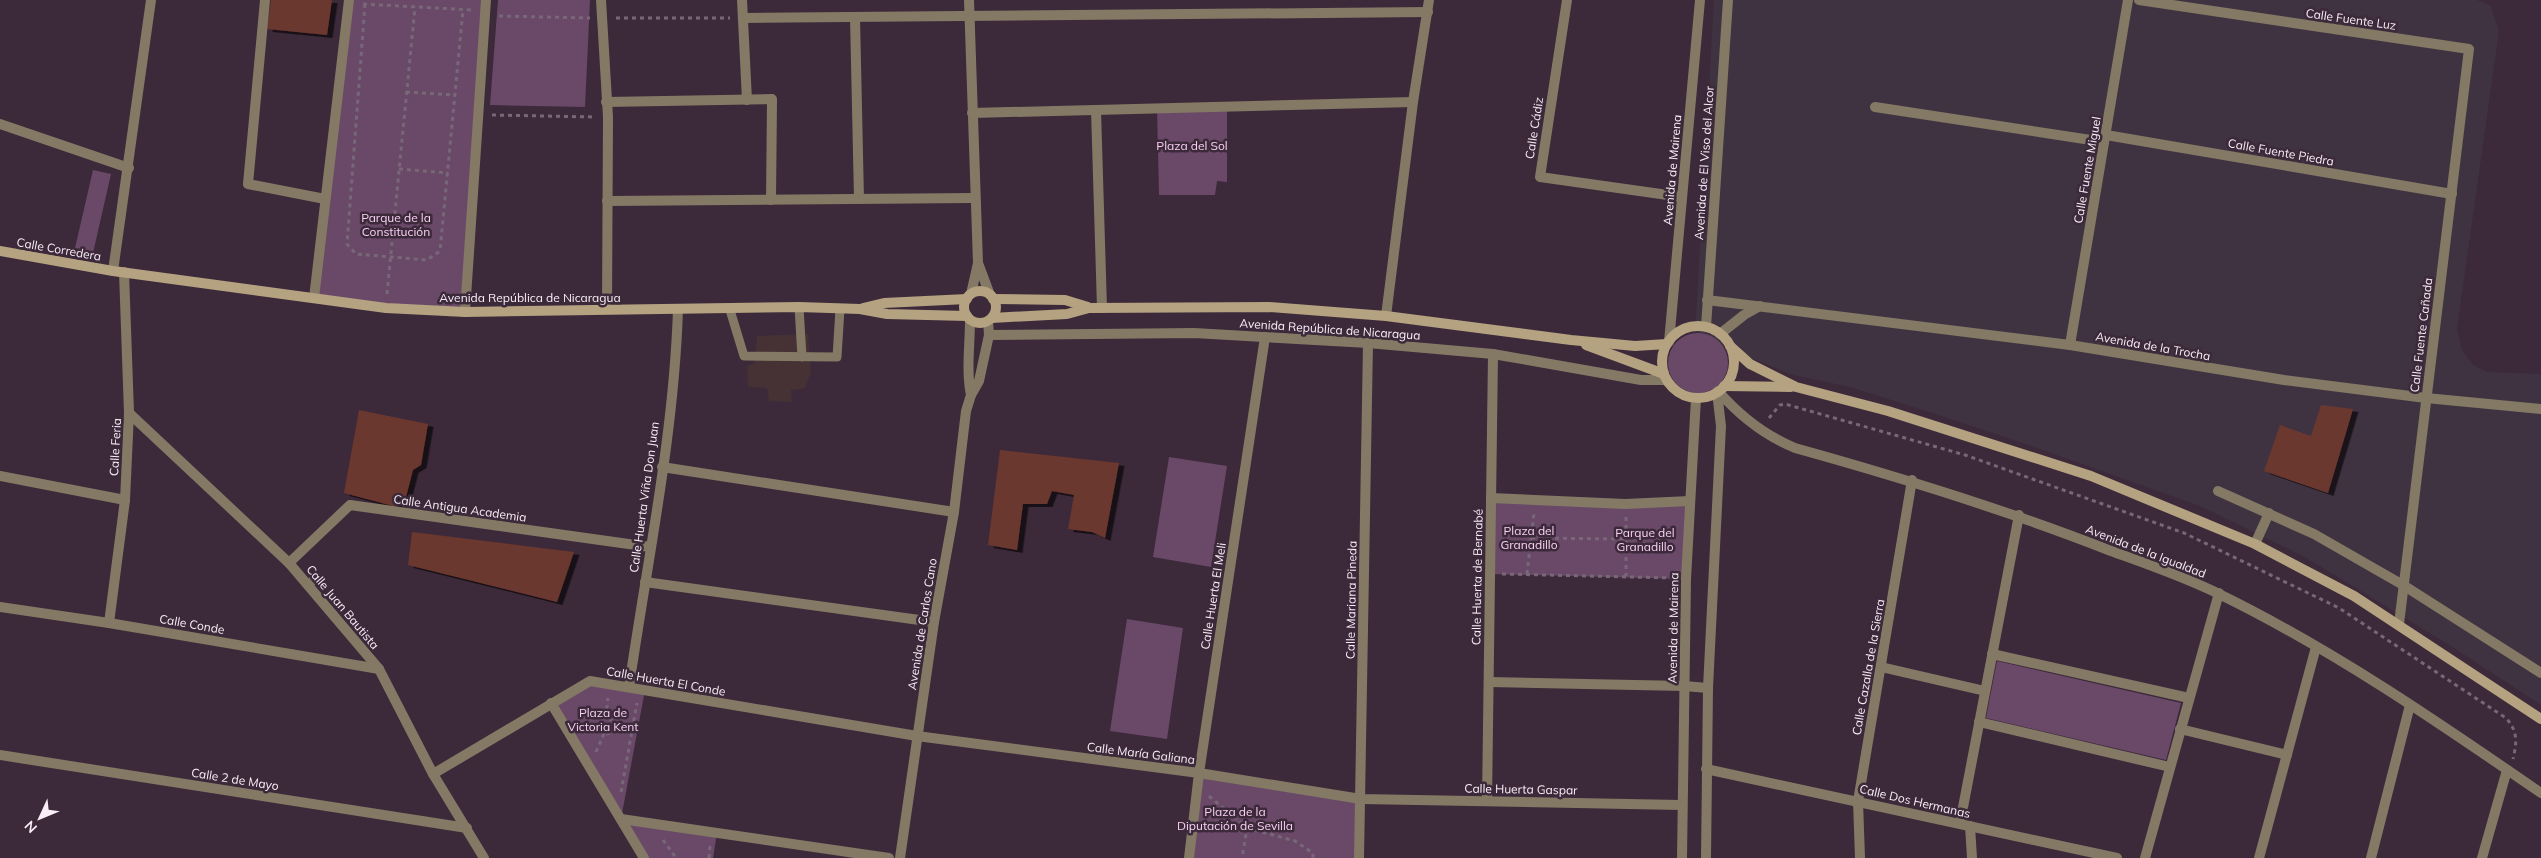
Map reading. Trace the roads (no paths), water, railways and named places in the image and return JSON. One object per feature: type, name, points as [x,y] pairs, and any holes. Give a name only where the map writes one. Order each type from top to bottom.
[{"type":"street","name":"Calle Feria","points":[[109,623],[125,500],[129,413],[119,272],[129,168],[151,0]]},
{"type":"street","points":[[265,0],[248,184],[326,199]]},
{"type":"street","points":[[465,312],[486,0]]},
{"type":"street","points":[[601,0],[608,118],[608,309]]},
{"type":"street","points":[[742,0],[747,100]]},
{"type":"street","points":[[969,0],[974,198],[978,263],[996,308],[990,319],[978,323],[968,318],[964,308],[969,297],[978,263]]},
{"type":"street","points":[[1386,316],[1413,102],[1429,0]]},
{"type":"street","name":"Calle Cádiz","points":[[1566,0],[1540,177],[1682,198]]},
{"type":"street","name":"Avenida de Mairena","points":[[1668,343],[1700,0]]},
{"type":"street","name":"Avenida de El Viso del Alcor","points":[[1706,328],[1728,0]]},
{"type":"street","name":"Calle Fuente Miguel","points":[[2070,345],[2128,0]]},
{"type":"street","name":"Calle Fuente Luz","points":[[2139,0],[2469,49]]},
{"type":"street","points":[[314,298],[349,1]]},
{"type":"street","points":[[743,18],[1428,12]]},
{"type":"street","points":[[855,17],[859,199]]},
{"type":"street","name":"Calle Fuente Cañada","points":[[2399,624],[2469,49]]},
{"type":"street","points":[[606,102],[772,99],[771,200]]},
{"type":"street","points":[[972,113],[1413,102]]},
{"type":"street","name":"Calle Fuente Piedra","points":[[1875,107],[2105,139],[2452,194]]},
{"type":"street","points":[[1096,110],[1102,308]]},
{"type":"street","points":[[0,124],[129,168]]},
{"type":"street","points":[[607,201],[974,198]]},
{"type":"street","name":"Calle Corredera","points":[[0,251],[119,272]]},
{"type":"street","name":"Avenida República de Nicaragua","points":[[119,272],[386,308],[465,312],[608,309],[730,310],[799,307],[860,309],[887,314],[968,318]]},
{"type":"street","points":[[969,297],[980,292],[991,297]]},
{"type":"street","name":"Avenida República de Nicaragua","points":[[860,309],[884,303],[969,297]]},
{"type":"street","name":"Avenida República de Nicaragua","points":[[991,297],[1065,300],[1089,308]]},
{"type":"street","name":"Avenida de la Trocha","points":[[1707,300],[2070,345],[2197,367],[2426,398],[2541,409]]},
{"type":"street","points":[[1720,334],[1744,315],[1760,306]]},
{"type":"street","name":"Avenida República de Nicaragua","points":[[990,319],[1068,314],[1089,308],[1269,307],[1386,316],[1571,340],[1635,346],[1668,343]]},
{"type":"street","name":"Calle Huerta Viña Don Juan","points":[[635,688],[645,582],[662,467],[677,344],[678,309]]},
{"type":"street","name":"Avenida de Carlos Cano","points":[[968,318],[971,357],[968,378],[971,395]]},
{"type":"street","name":"Avenida de Carlos Cano","points":[[900,858],[934,622],[954,512],[966,411],[971,395],[979,381],[989,336],[990,319]]},
{"type":"street","points":[[1796,387],[1720,390],[1705,397],[1696,398],[1678,392],[1665,377],[1662,359],[1668,343],[1685,329],[1706,328],[1720,334],[1750,364],[1796,387],[1888,411],[2091,476],[2255,544],[2324,580],[2399,624],[2541,719]]},
{"type":"street","name":"Avenida República de Nicaragua","points":[[989,336],[1194,333],[1368,343],[1493,354],[1640,380],[1665,377]]},
{"type":"street","name":"Calle Huerta El Meli","points":[[1189,858],[1199,773],[1265,337]]},
{"type":"street","name":"Avenida República de Nicaragua","points":[[1571,340],[1665,377]]},
{"type":"street","name":"Calle Mariana Pineda","points":[[1359,858],[1368,343]]},
{"type":"street","points":[[1706,858],[1708,688],[1721,426],[1720,390],[1733,367],[1730,346]]},
{"type":"street","name":"Calle Huerta de Bernabé","points":[[1487,801],[1493,354]]},
{"type":"street","name":"Avenida de la Igualdad","points":[[1720,390],[1743,416],[1783,443],[1912,480],[2019,515],[2219,593],[2316,646],[2410,705],[2541,793]]},
{"type":"street","name":"Avenida de Mairena","points":[[1682,858],[1681,805],[1686,579],[1696,398]]},
{"type":"street","name":"Calle Juan Bautista","points":[[129,413],[289,563],[379,669],[434,774],[484,858]]},
{"type":"street","points":[[662,467],[954,512]]},
{"type":"street","points":[[0,476],[125,500]]},
{"type":"street","name":"Calle Cazalla de la Sierra","points":[[1860,858],[1858,801],[1912,480]]},
{"type":"street","points":[[2218,491],[2269,512],[2314,534],[2403,585],[2541,673]]},
{"type":"street","points":[[1491,498],[1625,504],[1690,502]]},
{"type":"street","name":"Calle Antigua Academia","points":[[289,563],[350,505],[650,547]]},
{"type":"street","points":[[2255,544],[2269,512]]},
{"type":"street","points":[[1972,858],[1965,825],[1979,722],[2019,515]]},
{"type":"street","points":[[645,582],[934,622]]},
{"type":"street","points":[[2146,858],[2219,593]]},
{"type":"street","name":"Calle Conde","points":[[0,607],[109,623],[379,669]]},
{"type":"street","points":[[2259,858],[2316,646]]},
{"type":"street","points":[[1992,654],[2189,698]]},
{"type":"street","points":[[1881,667],[1985,691]]},
{"type":"street","name":"Calle Huerta El Conde","points":[[434,774],[590,681],[917,736]]},
{"type":"street","points":[[1489,682],[1708,688]]},
{"type":"street","points":[[551,703],[644,858]]},
{"type":"street","points":[[2371,858],[2410,705]]},
{"type":"street","points":[[1979,722],[2170,767]]},
{"type":"street","points":[[2180,730],[2287,755]]},
{"type":"street","name":"Calle María Galiana","points":[[917,736],[1199,773],[1360,799]]},
{"type":"street","name":"Calle 2 de Mayo","points":[[0,755],[467,828]]},
{"type":"street","name":"Calle Dos Hermanas","points":[[1706,769],[2117,858]]},
{"type":"street","points":[[2482,858],[2507,770]]},
{"type":"street","name":"Calle Huerta Gaspar","points":[[1360,799],[1681,805]]},
{"type":"street","points":[[619,816],[889,858]]},
{"type":"lane","points":[[799,307],[802,357]]},
{"type":"lane","points":[[730,310],[744,356],[837,357],[840,309]]},
{"type":"lane","points":[[308,586],[316,577]]},
{"type":"park label","name":"Plaza del Sol","points":[[1192,145]]},
{"type":"park label","name":"Parque de la Constitución","points":[[396,224]]},
{"type":"park label","name":"Plaza del Granadillo","points":[[1529,537]]},
{"type":"park label","name":"Parque del Granadillo","points":[[1645,539]]},
{"type":"park label","name":"Plaza de Victoria Kent","points":[[603,719]]},
{"type":"park label","name":"Plaza de la Diputación de Sevilla","points":[[1235,818]]}]
